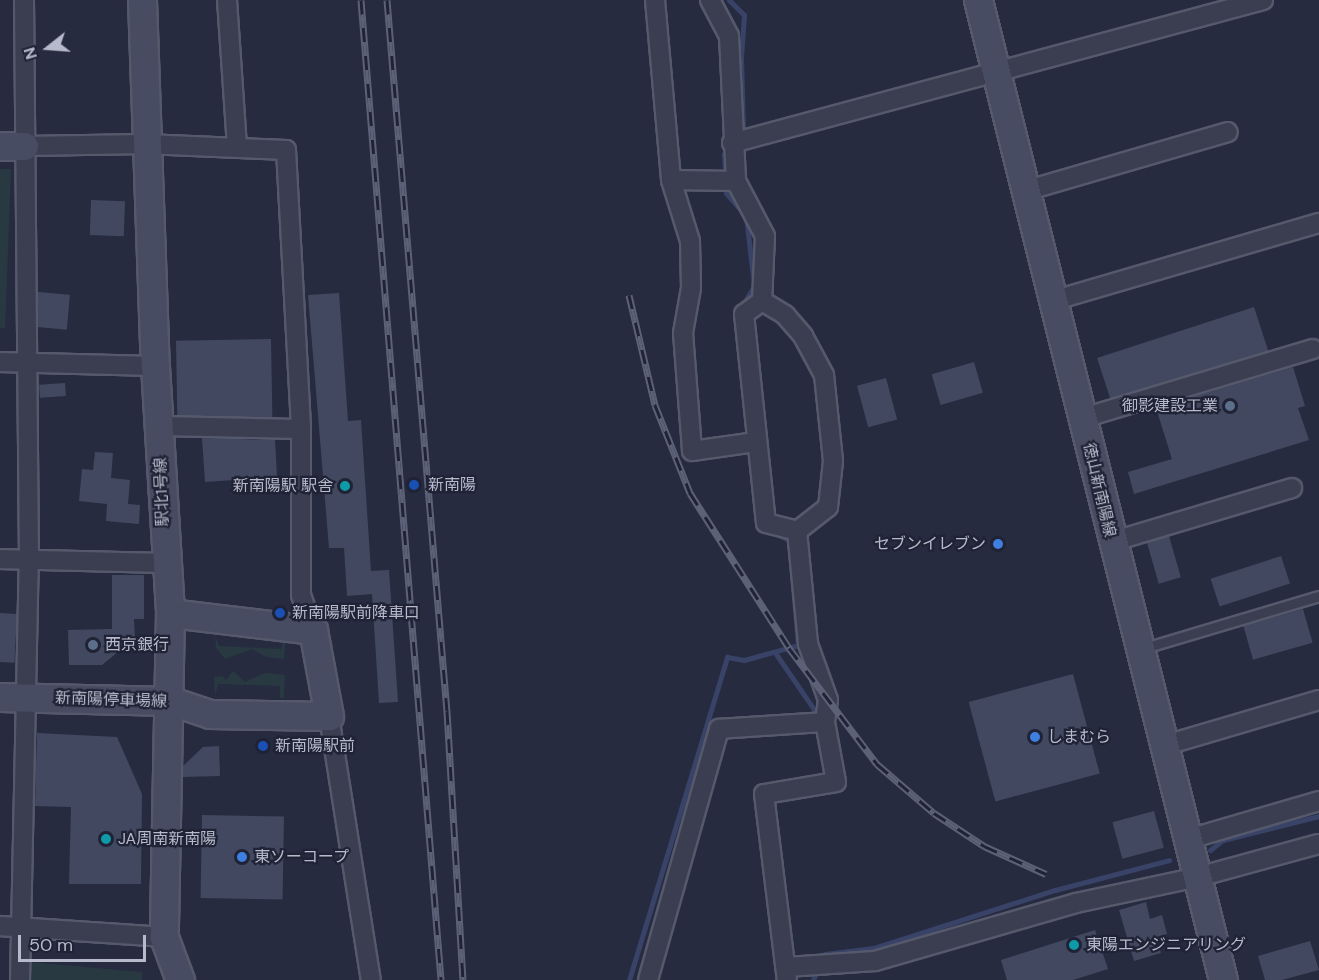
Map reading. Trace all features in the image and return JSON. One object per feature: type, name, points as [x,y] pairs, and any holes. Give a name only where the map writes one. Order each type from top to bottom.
[{"type":"main road","name":"駅北1号線","points":[[141,0],[155,366],[160,426],[165,563],[170,614],[171,701],[164,937],[180,980]]},
{"type":"main road","name":"徳山新南陽線","points":[[978,0],[1025,191],[1055,300],[1112,542],[1166,745],[1223,980]]},
{"type":"main road","points":[[170,614],[313,630],[329,716]]},
{"type":"main road","name":"新南陽停車場線","points":[[0,697],[171,701],[210,714],[329,716]]},
{"type":"street","points":[[20,980],[24,925],[28,698],[28,364],[12,146],[24,0]]},
{"type":"street","points":[[227,0],[237,146]]},
{"type":"street","points":[[655,0],[671,180],[690,241],[691,288],[683,333],[692,451],[756,442]]},
{"type":"street","points":[[710,0],[729,36],[732,143],[736,181],[765,236],[762,302]]},
{"type":"street","points":[[732,143],[827,121],[997,71],[1263,0]]},
{"type":"street","points":[[1025,191],[1228,132]]},
{"type":"street","points":[[12,146],[145,144],[237,146],[286,150],[301,429],[301,595],[313,630]]},
{"type":"street","points":[[671,180],[736,181]]},
{"type":"street","points":[[1055,300],[1319,224]]},
{"type":"street","points":[[762,302],[744,315],[766,523],[797,531]]},
{"type":"street","points":[[762,302],[785,315],[803,336],[824,375],[833,461],[828,507],[797,531]]},
{"type":"street","points":[[1083,418],[1313,349]]},
{"type":"street","points":[[0,362],[155,366]]},
{"type":"street","points":[[160,426],[301,429]]},
{"type":"street","points":[[1112,542],[1292,488]]},
{"type":"street","points":[[797,531],[808,644],[828,700],[825,722],[836,782],[764,794],[787,974],[820,965],[875,961],[1076,903],[1197,877],[1319,844]]},
{"type":"street","points":[[0,559],[165,563]]},
{"type":"street","points":[[1166,745],[1319,700]]},
{"type":"street","points":[[329,716],[371,980]]},
{"type":"street","points":[[648,980],[718,729],[825,722]]},
{"type":"street","points":[[1189,839],[1319,801]]},
{"type":"street","points":[[0,926],[24,925],[164,937]]},
{"type":"lane","points":[[1139,650],[1319,596]]},
{"type":"shaded area","points":[[0,169],[11,169],[5,328],[0,328]]},
{"type":"shaded area","points":[[215,635],[219,646],[281,649],[286,635],[284,659],[266,657],[252,649],[225,659],[216,648]]},
{"type":"shaded area","points":[[233,671],[245,682],[265,673],[285,675],[284,698],[280,698],[280,686],[218,684],[215,697],[214,677],[222,676],[226,680]]},
{"type":"shaded area","points":[[29,962],[142,972],[142,980],[29,980]]},
{"type":"building","points":[[91,200],[125,201],[124,236],[90,235]]},
{"type":"building","points":[[38,292],[70,295],[67,330],[35,327]]},
{"type":"building","name":"新南陽駅 駅舎","points":[[339,293],[348,421],[361,420],[371,571],[389,570],[398,702],[379,703],[372,594],[347,596],[344,548],[329,548],[308,295]]},
{"type":"building","points":[[1254,307],[1268,351],[1111,402],[1097,358]]},
{"type":"building","points":[[271,339],[272,417],[177,419],[176,341]]},
{"type":"building","points":[[974,362],[983,393],[941,405],[932,374]]},
{"type":"building","points":[[1293,367],[1305,406],[1298,408],[1309,440],[1134,494],[1128,472],[1172,459],[1156,408]]},
{"type":"building","points":[[886,378],[897,420],[868,427],[857,386]]},
{"type":"building","points":[[65,383],[66,396],[40,398],[39,385]]},
{"type":"building","points":[[202,438],[275,440],[277,477],[205,482]]},
{"type":"building","points":[[95,452],[113,453],[111,478],[130,480],[128,504],[140,505],[139,524],[106,521],[107,504],[79,501],[82,469],[93,470]]},
{"type":"building","points":[[1169,536],[1181,577],[1159,584],[1147,542]]},
{"type":"building","points":[[1281,556],[1290,584],[1220,606],[1211,579]]},
{"type":"building","points":[[112,575],[144,575],[144,619],[134,619],[135,638],[102,665],[69,665],[68,630],[112,629]]},
{"type":"building","points":[[1303,609],[1313,643],[1253,660],[1243,626]]},
{"type":"building","points":[[0,613],[17,614],[14,663],[0,662]]},
{"type":"building","name":"しまむら","points":[[1073,674],[1100,773],[995,801],[969,702]]},
{"type":"building","name":"JA周南新南陽","points":[[37,733],[117,737],[142,794],[141,884],[69,884],[71,807],[35,806]]},
{"type":"building","points":[[219,746],[220,776],[183,777],[183,766],[203,747]]},
{"type":"building","points":[[1154,811],[1164,848],[1122,859],[1112,822]]},
{"type":"building","name":"東ソーコープ","points":[[202,815],[284,816],[283,899],[201,898]]},
{"type":"building","points":[[1146,902],[1150,919],[1162,915],[1167,934],[1156,937],[1161,953],[1134,961],[1119,910]]},
{"type":"building","name":"東陽エンジニアリング","points":[[1095,930],[1108,969],[1073,980],[1007,980],[1001,960]]},
{"type":"building","points":[[1310,941],[1319,970],[1282,980],[1265,980],[1258,956]]},
{"type":"waterway","points":[[729,0],[744,15],[741,57],[743,130],[740,134]]},
{"type":"waterway","points":[[728,149],[724,154],[726,193],[746,216],[754,286],[740,309]]},
{"type":"waterway","points":[[629,980],[727,657],[744,660],[798,645],[789,540],[776,534]]},
{"type":"waterway","points":[[776,654],[815,711]]},
{"type":"waterway","points":[[1210,850],[1223,840],[1319,816]]},
{"type":"waterway","points":[[822,959],[825,954],[874,948],[1055,890],[1169,860]]},
{"type":"waterway","points":[[813,980],[818,968]]},
{"type":"railway","points":[[361,0],[441,980]]},
{"type":"railway","points":[[387,0],[447,711],[463,980]]},
{"type":"railway","points":[[629,295],[655,405],[690,493],[789,648],[877,764],[934,813],[984,846],[1046,874]]},
{"type":"place","name":"御影建設工業","points":[[1230,406]]},
{"type":"place","name":"新南陽","points":[[414,485]]},
{"type":"place","name":"新南陽駅 駅舎","points":[[345,486]]},
{"type":"place","name":"セブンイレブン","points":[[998,544]]},
{"type":"place","name":"新南陽駅前降車口","points":[[280,613]]},
{"type":"place","name":"西京銀行","points":[[93,645]]},
{"type":"place","name":"しまむら","points":[[1035,737]]},
{"type":"place","name":"新南陽駅前","points":[[263,746]]},
{"type":"place","name":"JA周南新南陽","points":[[106,839]]},
{"type":"place","name":"東ソーコープ","points":[[242,857]]},
{"type":"place","name":"東陽エンジニアリング","points":[[1074,945]]}]
